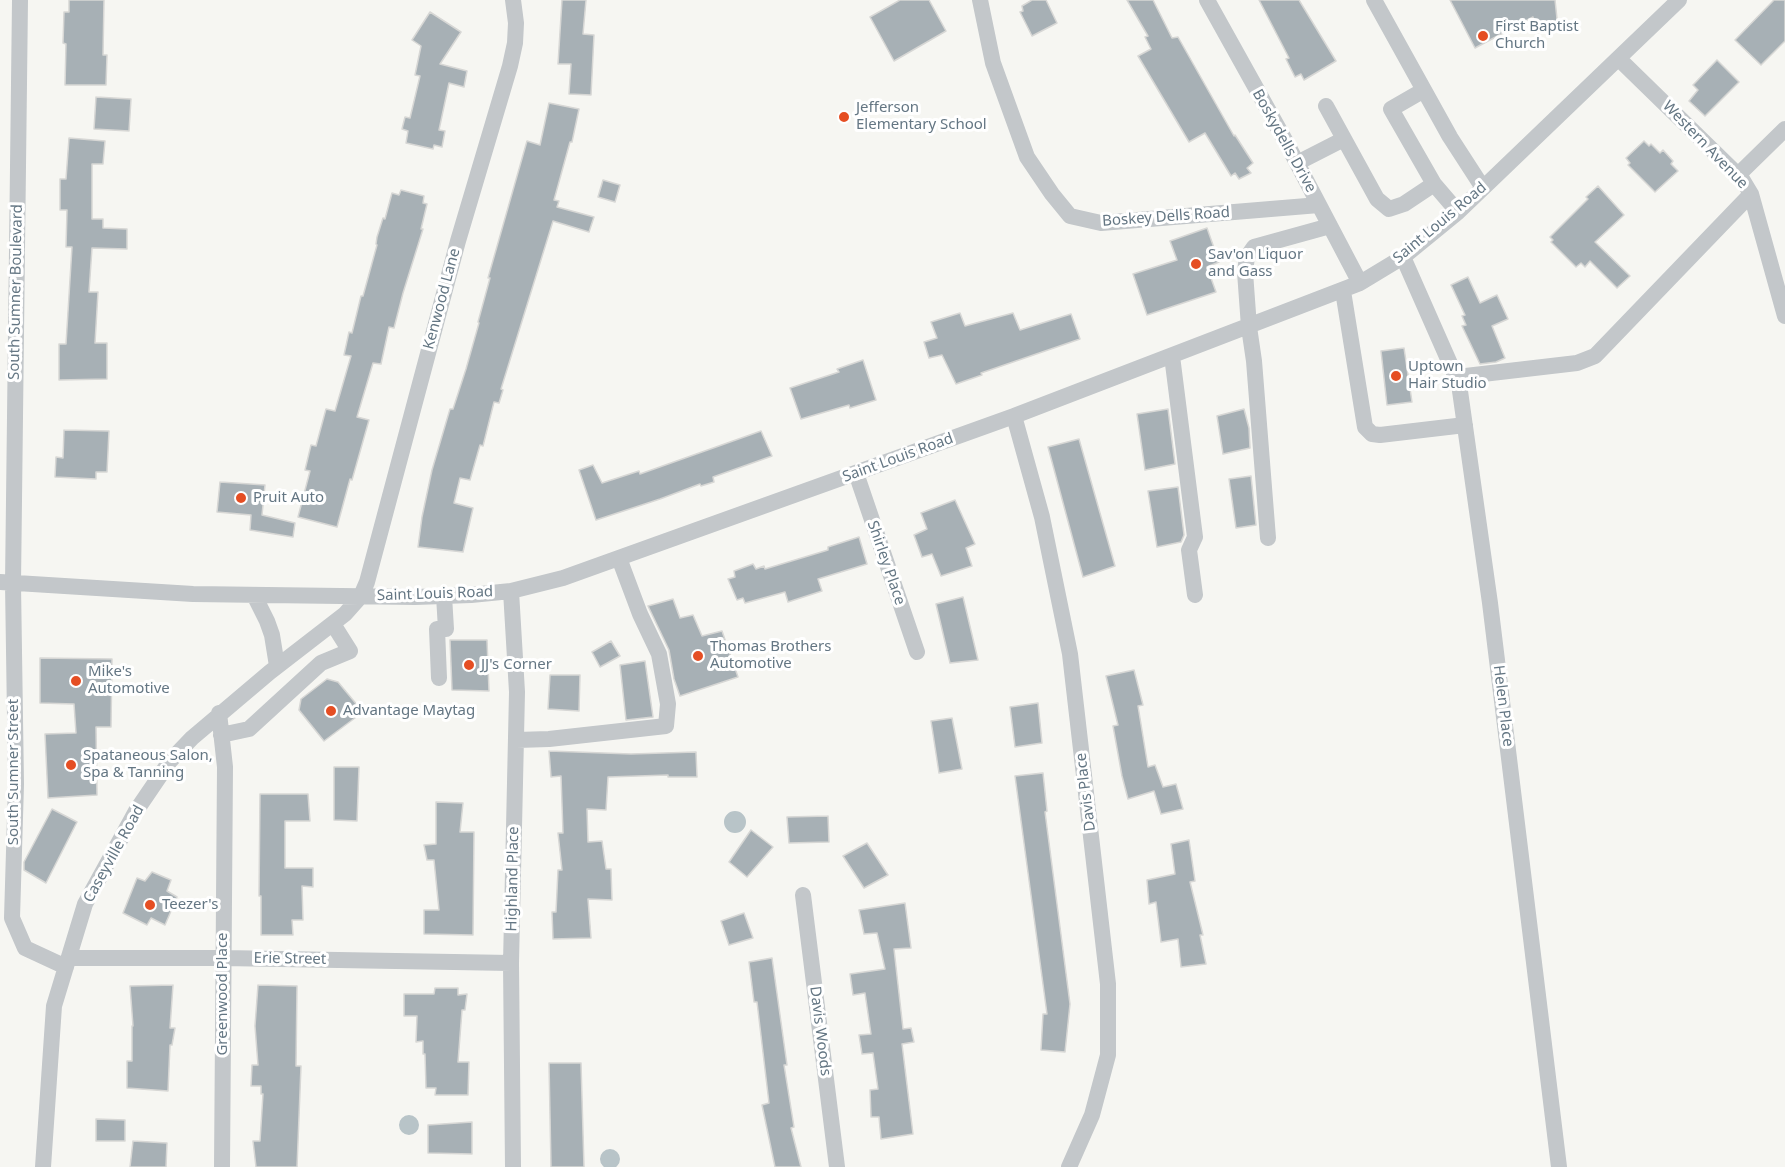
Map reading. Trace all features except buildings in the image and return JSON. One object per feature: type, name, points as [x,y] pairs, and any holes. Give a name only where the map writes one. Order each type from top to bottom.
[{"type":"street","name":"South Sumner Boulevard","points":[[6,583],[20,0]]},
{"type":"street","name":"Kenwood Lane","points":[[361,596],[368,582],[458,241],[510,66],[516,23],[513,0]]},
{"type":"street","name":"Boskey Dells Road","points":[[980,0],[993,63],[1027,157],[1070,216],[1101,223],[1319,205]]},
{"type":"street","name":"Boskydells Drive","points":[[1207,0],[1360,283]]},
{"type":"street","points":[[1374,0],[1450,137],[1483,188]]},
{"type":"street","name":"Saint Louis Road","points":[[6,583],[193,594],[444,596],[511,591],[562,578],[1014,416],[1360,283],[1403,257],[1458,212],[1679,0]]},
{"type":"street","name":"Western Avenue","points":[[1618,59],[1738,175],[1751,194],[1785,316]]},
{"type":"street","points":[[1424,90],[1392,109],[1434,184],[1458,212]]},
{"type":"street","points":[[1326,106],[1377,199],[1389,209],[1404,204],[1434,184]]},
{"type":"street","points":[[1738,175],[1785,129]]},
{"type":"street","points":[[1297,163],[1344,139]]},
{"type":"street","points":[[1457,376],[1577,363],[1595,356],[1751,194]]},
{"type":"street","points":[[1268,538],[1254,361],[1249,327],[1245,272],[1247,257],[1254,247],[1330,226]]},
{"type":"street","name":"Helen Place","points":[[1403,257],[1457,376],[1493,626],[1559,1167]]},
{"type":"street","points":[[1343,291],[1365,427],[1372,434],[1380,435],[1465,424]]},
{"type":"street","points":[[1173,356],[1195,537],[1189,550],[1195,595]]},
{"type":"street","name":"Davis Place","points":[[1014,416],[1042,517],[1070,654],[1108,984],[1108,1055],[1092,1115],[1069,1167]]},
{"type":"street","name":"Shirley Place","points":[[856,473],[917,652]]},
{"type":"street","points":[[517,740],[559,738],[666,726],[668,704],[659,654],[640,614],[619,558]]},
{"type":"street","name":"South Sumner Street","points":[[6,583],[8,722],[16,784],[12,918],[25,948],[68,963]]},
{"type":"street","name":"Highland Place","points":[[511,591],[517,692],[511,963],[513,1167]]},
{"type":"street","points":[[254,595],[270,628],[277,666]]},
{"type":"street","name":"Caseyville Road","points":[[43,1167],[54,1006],[85,904],[136,811],[170,761],[219,713],[333,624],[361,596]]},
{"type":"street","points":[[439,678],[437,629],[446,629],[444,596]]},
{"type":"street","points":[[221,735],[249,729],[321,663],[350,651],[333,624]]},
{"type":"street","points":[[250,687],[268,710]]},
{"type":"street","name":"Greenwood Place","points":[[219,713],[225,767],[222,1167]]},
{"type":"street","name":"Davis Woods","points":[[804,895],[837,1167]]},
{"type":"street","name":"Erie Street","points":[[68,963],[223,958],[511,963]]},
{"type":"shaded area","points":[[735,811],[745,818],[746,822],[739,832],[735,833],[725,826],[724,822],[731,812]]},
{"type":"shaded area","points":[[409,1115],[416,1118],[419,1125],[416,1132],[409,1135],[402,1132],[399,1125],[402,1118]]},
{"type":"shaded area","points":[[610,1149],[617,1152],[620,1159],[617,1166],[610,1169],[603,1166],[600,1159],[603,1152]]},
{"type":"place","name":"First Baptist Church","points":[[1483,36]]},
{"type":"place","name":"Jefferson Elementary School","points":[[844,117]]},
{"type":"place","name":"Sav'on Liquor and Gass","points":[[1196,264]]},
{"type":"place","name":"Uptown Hair Studio","points":[[1396,376]]},
{"type":"place","name":"Pruit Auto","points":[[241,498]]},
{"type":"place","name":"Thomas Brothers Automotive","points":[[698,656]]},
{"type":"place","name":"JJ's Corner","points":[[469,665]]},
{"type":"place","name":"Mike's Automotive","points":[[76,681]]},
{"type":"place","name":"Advantage Maytag","points":[[331,711]]},
{"type":"place","name":"Spataneous Salon, Spa & Tanning","points":[[71,765]]},
{"type":"place","name":"Teezer's","points":[[150,905]]}]
